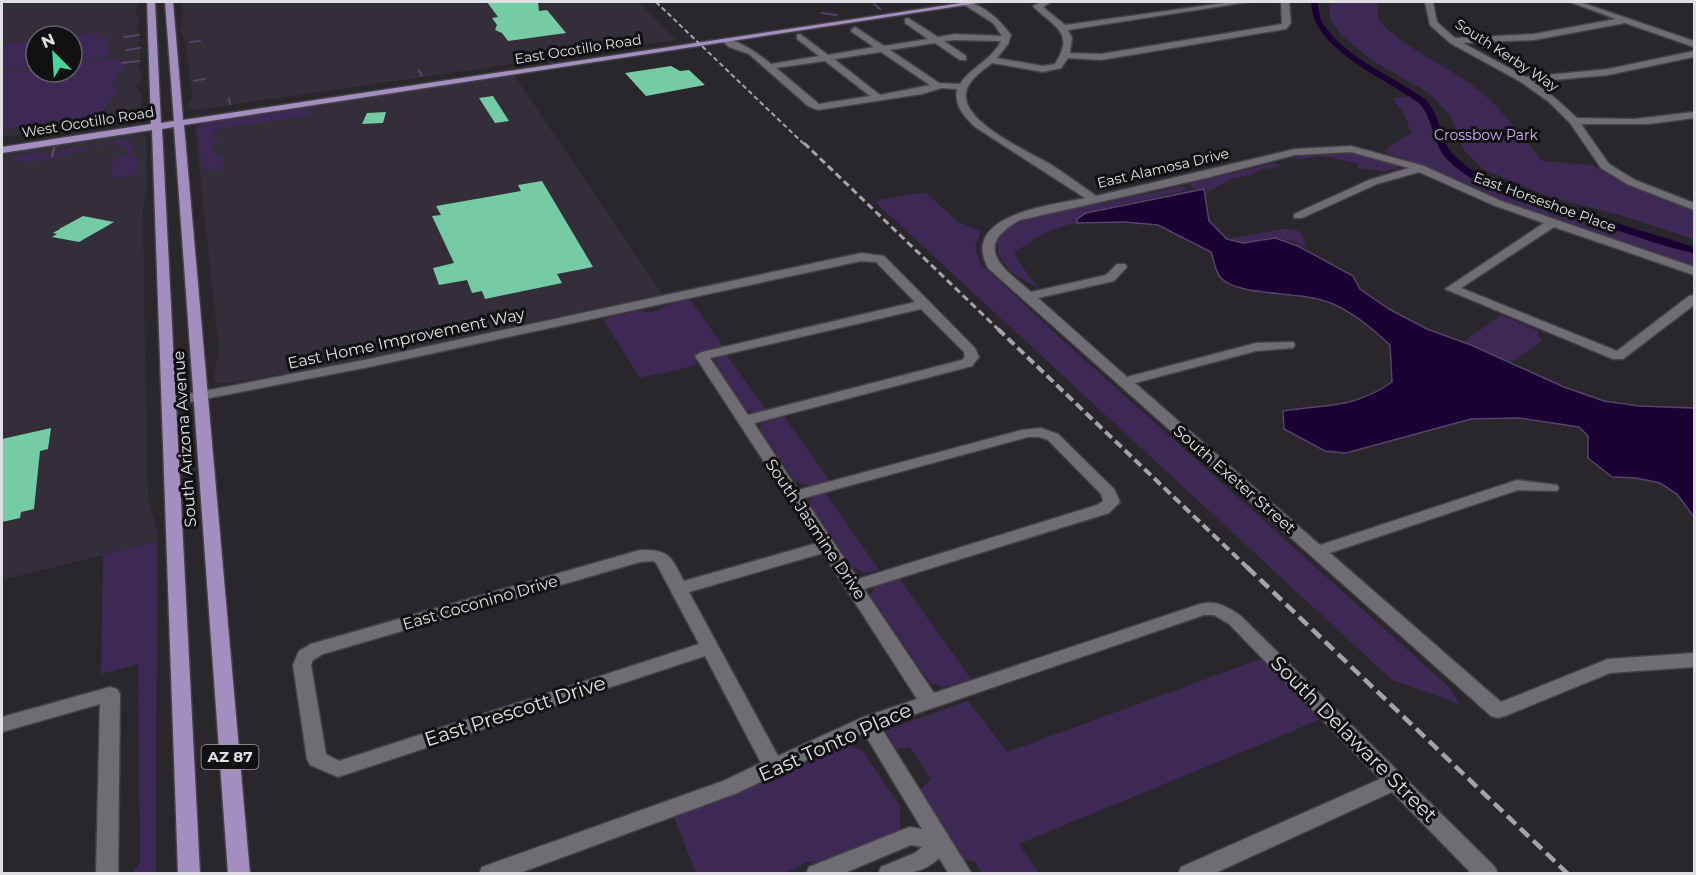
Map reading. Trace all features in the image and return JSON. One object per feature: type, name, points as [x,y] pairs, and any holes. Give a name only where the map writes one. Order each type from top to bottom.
[{"type":"main road","name":"South Arizona Avenue","points":[[151,2],[189,873]]},
{"type":"main road","name":"South Arizona Avenue","points":[[169,2],[239,873]]},
{"type":"main road","name":"East Ocotillo Road","points":[[179,120],[949,2]]},
{"type":"main road","name":"East Ocotillo Road","points":[[405,86],[981,2]]},
{"type":"main road","name":"West Ocotillo Road","points":[[2,150],[179,120]]},
{"type":"main road","name":"West Ocotillo Road","points":[[2,144],[155,124]]},
{"type":"street","points":[[991,60],[1051,69],[1058,66],[1066,55],[1069,44],[1063,28],[1051,15],[1037,6],[1037,4],[1047,2]]},
{"type":"street","points":[[1063,28],[1244,2]]},
{"type":"street","points":[[1066,55],[1101,57],[1286,26],[1285,2]]},
{"type":"street","name":"South Kerby Way","points":[[1429,2],[1433,23],[1453,41],[1524,80],[1552,100],[1574,121],[1605,166],[1631,182],[1695,207]]},
{"type":"street","points":[[1574,2],[1695,44]]},
{"type":"street","points":[[1594,2],[1695,36]]},
{"type":"street","points":[[966,3],[996,21],[1007,35],[1003,48],[974,74],[961,92],[962,104],[967,114],[979,125],[1093,199]]},
{"type":"street","points":[[1453,41],[1534,37],[1626,20]]},
{"type":"street","points":[[908,21],[963,58]]},
{"type":"street","points":[[855,30],[937,86]]},
{"type":"street","points":[[800,37],[879,98]]},
{"type":"street","points":[[768,66],[936,40],[966,37],[1006,39]]},
{"type":"street","points":[[725,40],[732,45],[749,50],[815,106],[824,108],[937,86],[964,87]]},
{"type":"street","points":[[1524,80],[1608,72],[1695,54]]},
{"type":"street","points":[[1574,121],[1623,123],[1668,121],[1695,115]]},
{"type":"street","points":[[1369,153],[1374,141]]},
{"type":"street","name":"East Alamosa Drive","points":[[990,239],[1001,225],[1016,217],[1206,175],[1295,152],[1352,150]]},
{"type":"street","name":"East Horseshoe Place","points":[[1352,150],[1420,168],[1497,203],[1695,271]]},
{"type":"street","points":[[1298,216],[1372,182],[1420,168]]},
{"type":"street","points":[[1552,223],[1451,289],[1618,356],[1695,299]]},
{"type":"street","name":"South Exeter Street","points":[[990,239],[987,250],[992,265],[1498,711],[1608,666],[1695,660]]},
{"type":"street","name":"East Home Improvement Way","points":[[168,402],[369,363],[870,256],[880,259],[925,304]]},
{"type":"street","points":[[1027,297],[1110,278],[1121,267]]},
{"type":"street","points":[[744,421],[967,363],[972,357],[970,351],[925,304]]},
{"type":"street","name":"South Jasmine Drive","points":[[925,304],[702,356],[929,701]]},
{"type":"street","points":[[1123,382],[1256,347],[1288,345]]},
{"type":"street","points":[[794,496],[1027,433],[1041,432],[1053,437],[1108,492],[1112,502],[1103,509],[854,586]]},
{"type":"street","points":[[1318,551],[1517,485],[1551,488]]},
{"type":"street","points":[[774,768],[678,589],[826,546]]},
{"type":"street","name":"East Coconino Drive","points":[[320,762],[317,759],[302,665],[306,656],[317,649],[628,559],[656,555],[663,559],[678,589]]},
{"type":"street","name":"East Tonto Place","points":[[489,873],[730,788],[868,723],[1203,609],[1217,609]]},
{"type":"street","name":"South Delaware Street","points":[[1217,609],[1235,620],[1487,873]]},
{"type":"street","name":"East Prescott Drive","points":[[320,762],[338,769],[709,648]]},
{"type":"street","points":[[2,724],[110,694],[107,873]]},
{"type":"street","points":[[868,723],[961,873]]},
{"type":"street","points":[[1189,873],[1396,781]]},
{"type":"street","points":[[817,873],[910,836],[941,842]]},
{"type":"street","points":[[890,873],[923,860],[941,842]]},
{"type":"shaded area","points":[[2,2],[138,2],[136,11],[140,23],[137,28],[140,40],[137,44],[140,47],[140,62],[137,67],[142,80],[136,87],[141,94],[141,115],[113,122],[2,137]]},
{"type":"shaded area","points":[[181,2],[638,2],[677,40],[196,110],[188,108],[192,97],[186,40],[180,32],[183,16]]},
{"type":"shaded area","points":[[514,75],[662,294],[375,356],[234,383],[216,383],[214,377],[219,350],[195,127],[206,122]]},
{"type":"shaded area","points":[[134,134],[146,137],[147,183],[143,211],[148,498],[157,530],[157,542],[2,580],[2,153]]},
{"type":"shaded area","points":[[1204,189],[1209,221],[1227,239],[1243,243],[1275,238],[1298,246],[1353,276],[1360,289],[1389,309],[1427,329],[1471,345],[1564,387],[1604,401],[1639,406],[1694,408],[1694,517],[1677,494],[1660,483],[1636,478],[1612,477],[1588,458],[1588,436],[1579,427],[1519,418],[1471,419],[1346,453],[1325,451],[1284,429],[1283,411],[1352,401],[1378,391],[1392,382],[1390,345],[1356,317],[1333,304],[1306,297],[1242,289],[1230,284],[1219,275],[1211,252],[1158,225],[1125,222],[1077,223],[1077,219],[1086,213]]},
{"type":"green space","name":"Crossbow Park","points":[[1329,2],[1378,2],[1378,20],[1388,30],[1480,91],[1508,119],[1542,161],[1592,165],[1621,182],[1670,203],[1694,210],[1694,239],[1623,216],[1550,197],[1483,169],[1463,149],[1451,117],[1429,93],[1373,61],[1340,34],[1330,19]]},
{"type":"green space","points":[[99,32],[99,38],[108,37],[109,56],[84,59],[84,34]]},
{"type":"green space","points":[[24,41],[24,67],[2,70],[2,44]]},
{"type":"green space","points":[[115,58],[127,67],[116,75],[112,83],[117,93],[100,115],[2,129],[2,72],[24,69],[24,84],[84,84],[84,62]]},
{"type":"green space","points":[[1415,96],[1429,111],[1438,140],[1448,155],[1462,168],[1481,180],[1517,196],[1694,251],[1694,267],[1508,204],[1417,163],[1387,153],[1384,150],[1411,133],[1405,115],[1392,98]]},
{"type":"green space","points":[[310,110],[312,115],[217,129],[211,133],[214,134],[213,138],[220,142],[211,147],[215,155],[221,157],[225,169],[202,170],[198,127],[207,122]]},
{"type":"green space","points":[[127,140],[133,144],[132,155],[138,157],[138,174],[121,178],[112,177],[113,159],[127,155],[127,149],[121,144],[94,146],[39,161],[12,160],[18,156],[46,152],[46,155],[59,154],[60,150]]},
{"type":"green space","points":[[1350,153],[1396,163],[1397,169],[1382,171],[1357,168],[1359,164],[1325,157],[1294,158],[1309,154]]},
{"type":"green space","points":[[1274,163],[1283,166],[1231,179],[1208,192],[1206,189],[1194,189],[1189,184]]},
{"type":"green space","points":[[1184,186],[1187,190],[1101,209],[1077,219],[1077,223],[1044,234],[1014,253],[1030,278],[1039,287],[1022,280],[1006,266],[998,250],[999,241],[1004,232],[1020,222]]},
{"type":"green space","points":[[925,192],[958,222],[981,231],[975,247],[980,263],[1449,687],[1460,704],[1392,680],[874,201]]},
{"type":"green space","points":[[1283,229],[1301,232],[1307,248],[1284,239],[1247,243],[1227,239]]},
{"type":"green space","points":[[688,297],[723,346],[706,350],[695,358],[697,365],[640,378],[603,319],[636,311],[652,312]]},
{"type":"green space","points":[[1501,315],[1539,331],[1537,336],[1542,341],[1510,363],[1463,342]]},
{"type":"green space","points":[[726,354],[766,410],[758,412],[745,410],[713,365],[717,357]]},
{"type":"green space","points":[[783,415],[830,481],[811,486],[795,481],[760,429],[762,420]]},
{"type":"green space","points":[[825,493],[879,570],[866,573],[852,567],[809,506],[812,497]]},
{"type":"green space","points":[[157,542],[156,873],[133,873],[140,861],[138,664],[101,674],[103,555]]},
{"type":"green space","points":[[899,578],[971,679],[944,687],[930,683],[870,596],[875,586]]},
{"type":"green space","points":[[1263,658],[1324,718],[1019,844],[1039,874],[982,873],[974,861],[963,859],[920,790],[931,779],[910,747],[896,749],[885,730],[968,701],[1007,752]]},
{"type":"green space","points":[[847,743],[863,751],[900,806],[900,831],[828,861],[806,862],[786,873],[696,873],[673,815],[763,783]]},
{"type":"building","points":[[487,2],[538,2],[539,11],[547,10],[566,33],[508,41],[502,33],[495,30],[497,25],[492,18],[498,17]]},
{"type":"building","points":[[671,66],[680,71],[689,70],[705,85],[646,96],[625,73]]},
{"type":"building","points":[[493,96],[509,121],[495,123],[479,98]]},
{"type":"building","points":[[386,112],[383,123],[362,124],[367,113]]},
{"type":"building","points":[[542,181],[593,267],[557,274],[562,283],[485,299],[482,291],[472,293],[467,280],[439,285],[433,268],[454,263],[432,216],[441,215],[436,206],[521,191],[518,185]]},
{"type":"building","points":[[83,216],[114,222],[79,242],[52,237],[57,234],[53,233]]},
{"type":"building","points":[[51,428],[48,449],[40,451],[34,509],[21,512],[20,518],[2,522],[2,439]]},
{"type":"waterway","points":[[1314,2],[1316,18],[1325,33],[1339,46],[1423,102],[1431,111],[1443,146],[1449,155],[1469,172],[1519,197],[1694,250]]},
{"type":"waterway","points":[[874,4],[880,9]]},
{"type":"waterway","points":[[822,13],[836,15]]},
{"type":"waterway","points":[[124,37],[139,35]]},
{"type":"waterway","points":[[190,42],[200,41]]},
{"type":"waterway","points":[[126,50],[140,48]]},
{"type":"waterway","points":[[522,54],[527,61]]},
{"type":"waterway","points":[[122,63],[139,61]]},
{"type":"waterway","points":[[419,70],[422,76]]},
{"type":"waterway","points":[[194,81],[205,79]]},
{"type":"waterway","points":[[229,98],[230,104]]},
{"type":"waterway","points":[[52,156],[54,148]]},
{"type":"railway","points":[[656,2],[805,145]]},
{"type":"railway","points":[[804,143],[999,330]]},
{"type":"railway","points":[[998,329],[1249,569]]},
{"type":"railway","points":[[1247,567],[1568,874]]}]
